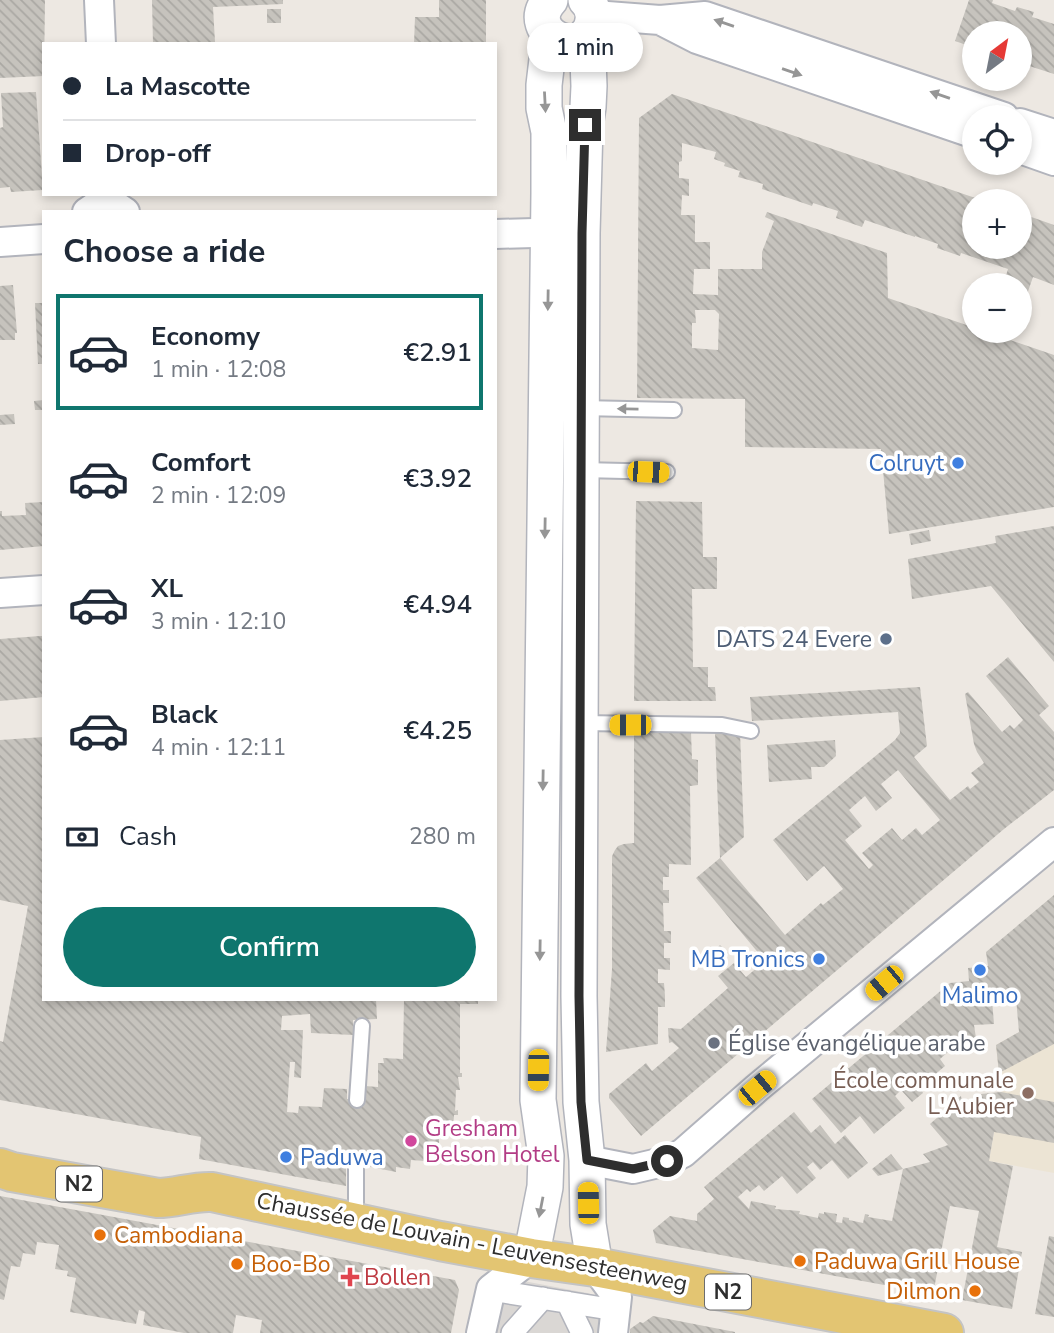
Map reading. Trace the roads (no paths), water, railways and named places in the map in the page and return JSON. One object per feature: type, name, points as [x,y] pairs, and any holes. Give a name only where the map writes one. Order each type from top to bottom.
[{"type":"main road","name":"Chaussée de Louvain - Leuvensesteenweg","points":[[0,1168],[158,1198],[212,1192],[440,1241],[595,1267],[943,1333]]},
{"type":"street","points":[[99,0],[101,42]]},
{"type":"street","points":[[550,0],[543,15],[544,25],[558,41],[569,43],[579,40],[589,16]]},
{"type":"street","points":[[589,16],[660,20],[705,16],[968,105]]},
{"type":"street","points":[[481,1333],[491,1289],[531,1258],[545,1187],[546,1156],[538,1100],[544,737],[565,232],[588,107],[589,16]]},
{"type":"street","points":[[660,20],[696,39],[962,130]]},
{"type":"street","points":[[503,1292],[567,1302],[608,1321],[617,1297],[595,1267],[588,1224],[587,1160],[581,1102],[579,731],[582,408],[565,232],[544,108],[550,34]]},
{"type":"street","points":[[1032,127],[1054,134]]},
{"type":"street","points":[[1032,153],[1054,161]]},
{"type":"street","points":[[88,210],[106,204],[123,210]]},
{"type":"street","points":[[497,234],[565,232]]},
{"type":"street","points":[[0,242],[42,239]]},
{"type":"street","points":[[0,593],[42,590]]},
{"type":"street","points":[[544,737],[579,731]]},
{"type":"street","points":[[546,1156],[587,1160],[633,1169],[667,1161],[683,1153],[757,1088],[1054,842]]},
{"type":"street","points":[[512,1333],[543,1298]]},
{"type":"street","points":[[567,1302],[582,1333]]},
{"type":"lane","points":[[582,408],[674,410]]},
{"type":"lane","points":[[580,470],[667,472]]},
{"type":"lane","points":[[579,731],[722,725],[751,731]]},
{"type":"lane","points":[[357,1100],[362,1026]]},
{"type":"lane","points":[[356,1164],[356,1222]]},
{"type":"place","name":"Colruyt","points":[[958,463]]},
{"type":"place","name":"DATS 24 Evere","points":[[886,639]]},
{"type":"place","name":"MB Tronics","points":[[819,959]]},
{"type":"place","name":"Malimo","points":[[980,970]]},
{"type":"place","name":"Église évangélique arabe","points":[[714,1043]]},
{"type":"place","name":"École communale L'Aubier","points":[[1028,1093]]},
{"type":"place","name":"Gresham Belson Hotel","points":[[411,1141]]},
{"type":"place","name":"Paduwa","points":[[286,1157]]},
{"type":"place","name":"Cambodiana","points":[[100,1235]]},
{"type":"place","name":"Paduwa Grill House","points":[[800,1261]]},
{"type":"place","name":"Boo-Bo","points":[[237,1264]]},
{"type":"place","name":"Bollen","points":[[350,1277]]},
{"type":"place","name":"Dilmon","points":[[975,1291]]}]
